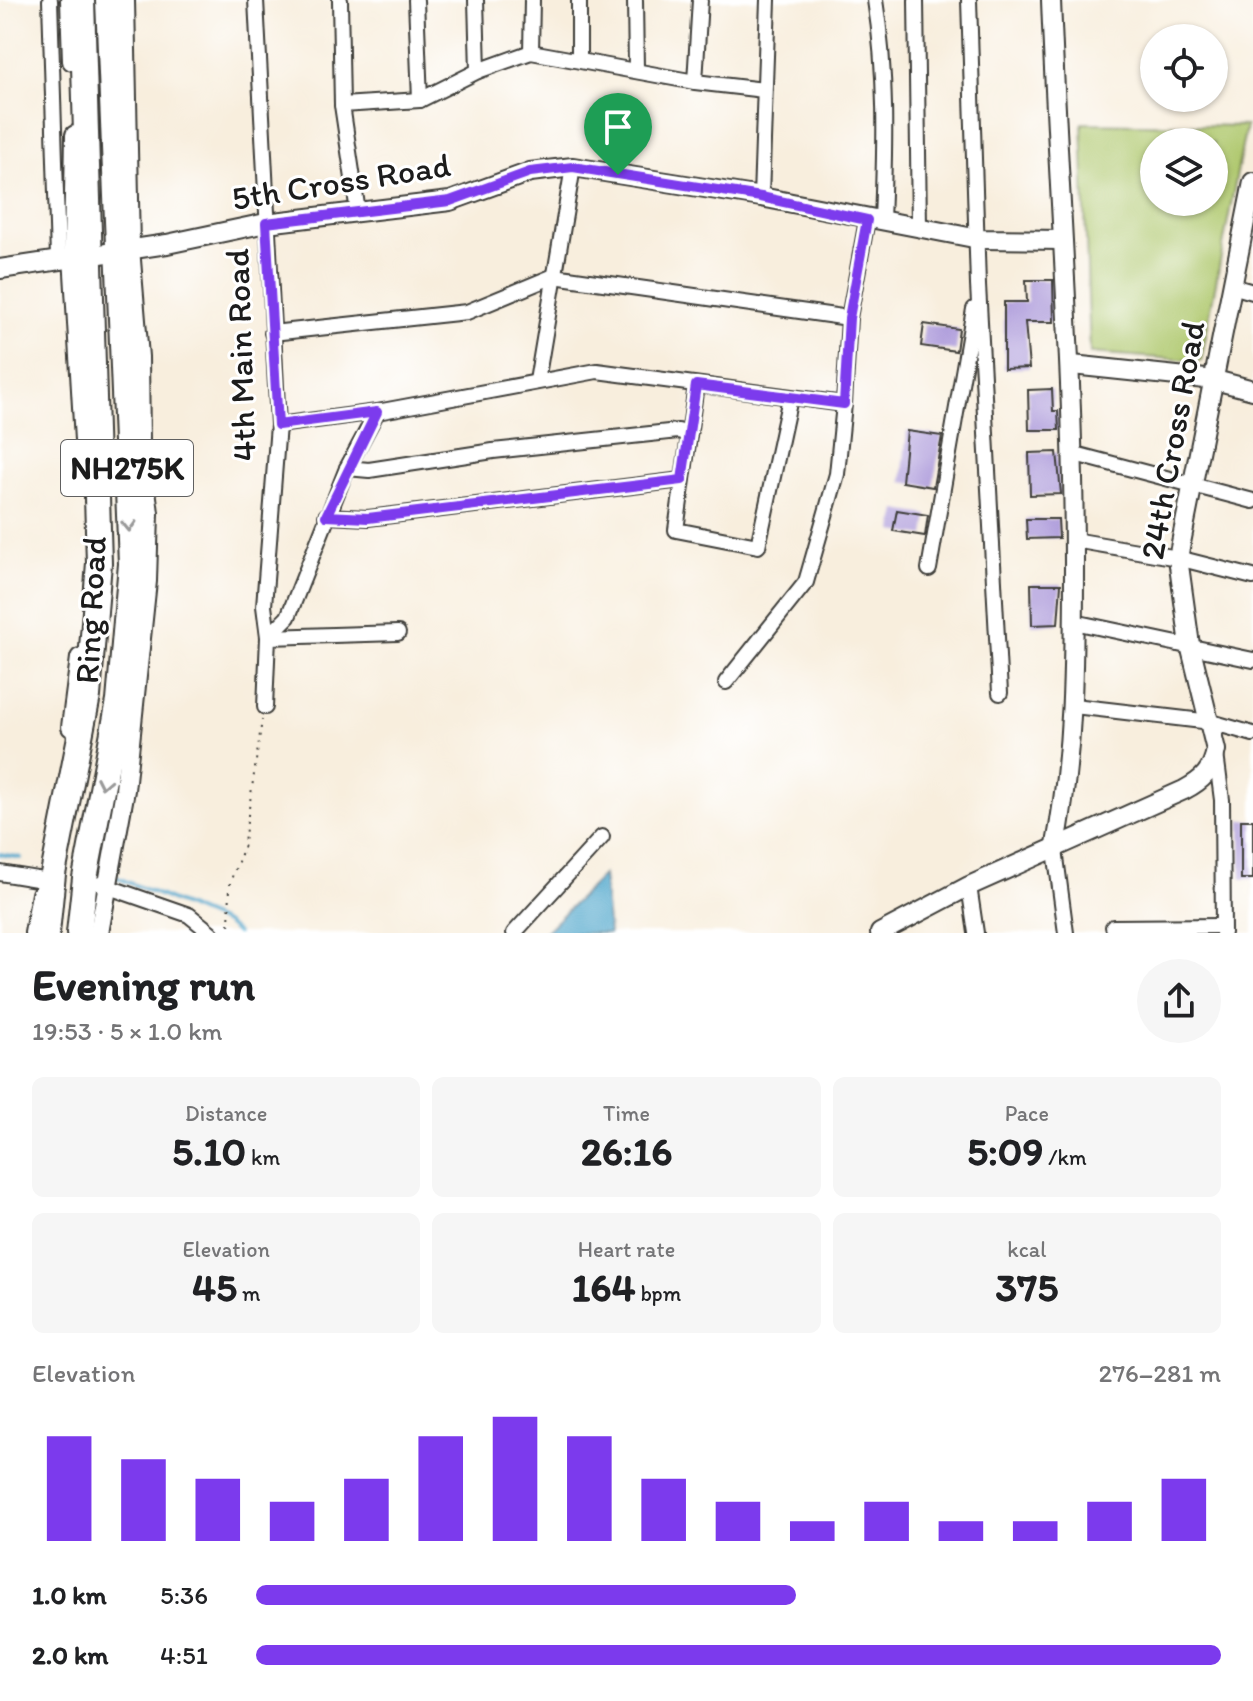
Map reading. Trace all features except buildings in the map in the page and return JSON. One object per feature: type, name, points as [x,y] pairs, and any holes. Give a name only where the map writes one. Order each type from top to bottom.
[{"type":"highway","name":"Ring Road","points":[[79,933],[95,882],[119,701],[131,564],[124,249],[108,0]]},
{"type":"highway","name":"Ring Road","points":[[47,933],[56,836],[88,696],[99,563],[73,256],[70,1]]},
{"type":"street","points":[[50,0],[73,256]]},
{"type":"street","points":[[124,249],[125,0]]},
{"type":"street","name":"4th Main Road","points":[[256,0],[278,425],[264,606],[268,637],[265,707]]},
{"type":"street","points":[[340,0],[342,105],[358,212]]},
{"type":"street","points":[[416,0],[420,100]]},
{"type":"street","points":[[476,0],[478,71]]},
{"type":"street","points":[[531,52],[532,0]]},
{"type":"street","points":[[579,0],[579,59]]},
{"type":"street","points":[[635,0],[636,69]]},
{"type":"street","points":[[695,82],[700,0]]},
{"type":"street","points":[[761,197],[768,0]]},
{"type":"street","points":[[726,682],[806,582],[837,474],[849,318],[874,220],[885,140],[882,43],[875,0]]},
{"type":"street","points":[[916,0],[919,227]]},
{"type":"street","points":[[969,0],[979,239],[978,285],[1000,693]]},
{"type":"street","points":[[1051,0],[1061,240],[1072,365],[1075,454],[1074,706],[1066,795],[1055,850],[1066,933]]},
{"type":"street","points":[[342,105],[420,100],[478,71],[531,52],[695,82],[764,90]]},
{"type":"street","points":[[537,381],[573,167]]},
{"type":"street","name":"5th Cross Road","points":[[0,269],[266,223],[450,201],[530,172],[573,167],[761,197],[979,239],[1061,240]]},
{"type":"street","name":"24th Cross Road","points":[[1216,750],[1190,645],[1178,558],[1190,486],[1249,219],[1253,182]]},
{"type":"street","points":[[0,257],[28,263]]},
{"type":"street","points":[[272,333],[467,312],[554,276],[849,318]]},
{"type":"street","points":[[929,569],[978,285]]},
{"type":"street","points":[[1232,286],[1253,292]]},
{"type":"street","points":[[1072,365],[1215,380],[1253,390]]},
{"type":"street","points":[[278,425],[377,412],[597,371],[844,404]]},
{"type":"street","points":[[696,385],[676,530],[758,546],[790,398]]},
{"type":"street","points":[[268,637],[288,617],[326,516],[377,412]]},
{"type":"street","points":[[347,468],[369,470],[493,451],[678,431],[689,434]]},
{"type":"street","points":[[1075,454],[1253,501]]},
{"type":"street","points":[[326,516],[368,518],[682,480]]},
{"type":"street","points":[[1074,540],[1178,558],[1253,577]]},
{"type":"street","points":[[1074,622],[1253,660]]},
{"type":"street","points":[[268,637],[398,633]]},
{"type":"street","points":[[1074,706],[1211,722],[1253,734]]},
{"type":"street","points":[[880,933],[898,928],[969,886],[1055,850],[1197,783],[1208,773],[1216,750]]},
{"type":"street","points":[[1113,927],[1222,930],[1223,815],[1216,750]]},
{"type":"street","points":[[34,933],[43,880],[56,836]]},
{"type":"street","points":[[514,933],[602,837]]},
{"type":"street","points":[[0,873],[43,880]]},
{"type":"street","points":[[99,933],[95,882],[189,915],[211,933]]},
{"type":"street","points":[[969,886],[976,933]]},
{"type":"path","points":[[229,933],[230,882],[243,849],[265,707]]},
{"type":"green space","points":[[1082,123],[1246,126],[1201,361],[1090,353]]},
{"type":"water","points":[[603,875],[609,933],[544,933]]},
{"type":"waterway","points":[[0,854],[21,858]]},
{"type":"waterway","points":[[116,877],[225,923],[237,933]]},
{"type":"route","points":[[573,167],[618,175],[761,197],[867,220],[849,318],[844,404],[696,385],[682,480],[368,518],[326,516],[377,412],[278,425],[266,223],[450,201],[530,172],[557,168],[573,167]]}]
